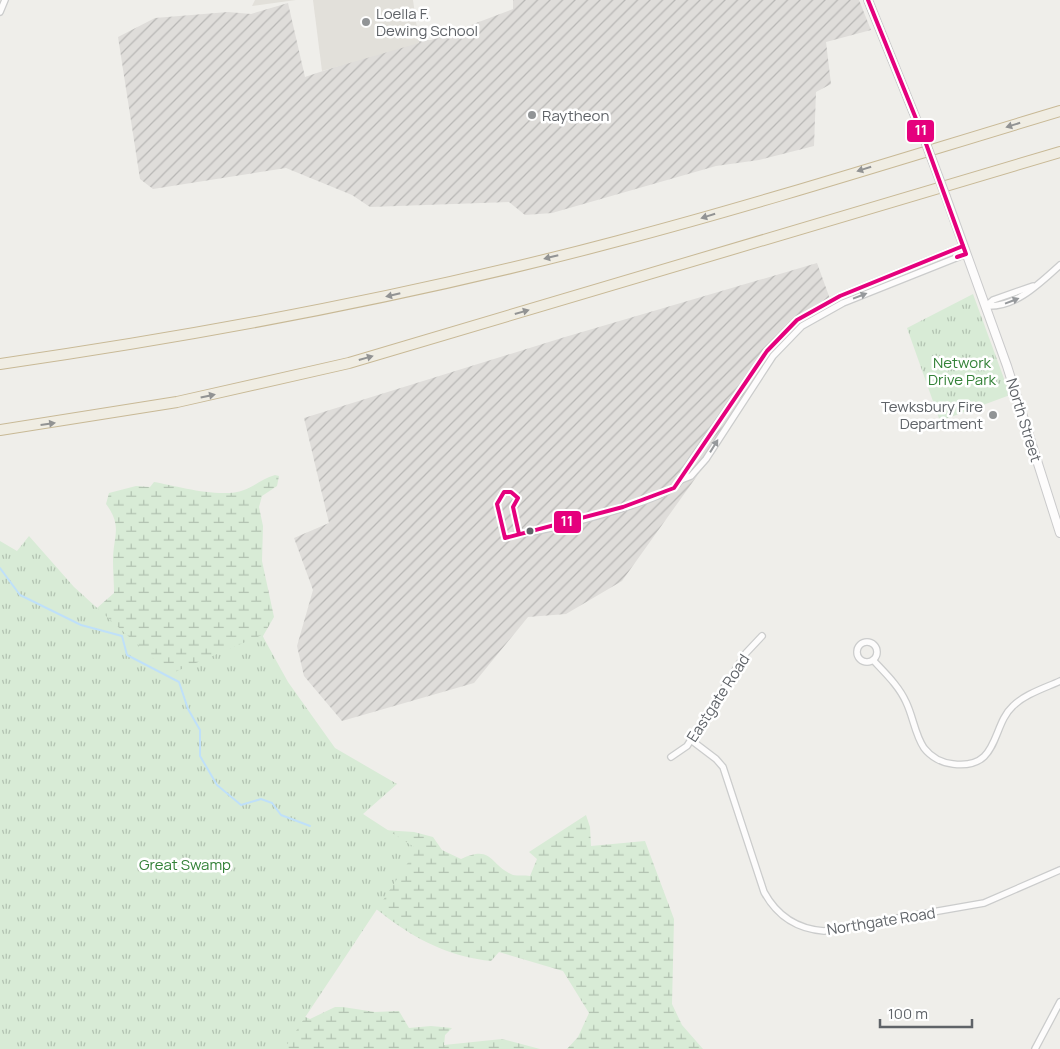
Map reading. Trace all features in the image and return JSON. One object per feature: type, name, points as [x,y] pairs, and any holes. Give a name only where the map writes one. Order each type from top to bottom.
[{"type":"highway","points":[[0,364],[225,328],[356,303],[480,275],[680,224],[1060,111]]},
{"type":"highway","points":[[0,430],[177,402],[349,363],[1060,152]]},
{"type":"main road","name":"North Street","points":[[868,0],[925,141],[986,306],[1060,533]]},
{"type":"street","points":[[0,12],[5,0]]},
{"type":"street","points":[[681,480],[691,476],[706,458],[773,356],[802,326],[843,303],[965,250]]},
{"type":"street","points":[[519,534],[624,507],[674,488],[756,365],[797,320],[840,296],[965,250]]},
{"type":"street","points":[[986,306],[993,300],[1035,285],[1060,265]]},
{"type":"street","name":"Eastgate Road","points":[[671,757],[684,749],[691,740],[746,653],[762,636]]},
{"type":"street","points":[[873,660],[903,696],[924,747],[937,759],[953,764],[970,763],[985,755],[996,742],[1002,722],[1011,707],[1025,697],[1060,682]]},
{"type":"street","name":"Northgate Road","points":[[691,740],[716,759],[723,767],[764,892],[769,901],[783,917],[807,930],[824,931],[984,903],[1060,870]]},
{"type":"street","points":[[1035,1049],[1060,1002]]},
{"type":"shaded area","points":[[255,0],[296,0],[252,6]]},
{"type":"shaded area","name":"Loella F. Dewing School","points":[[313,0],[413,0],[419,43],[322,71]]},
{"type":"shaded area","points":[[513,0],[859,0],[871,30],[826,42],[831,84],[816,92],[814,146],[759,160],[716,166],[552,213],[525,215],[509,202],[370,207],[352,195],[286,168],[153,189],[140,179],[118,37],[155,18],[228,12],[251,14],[288,3],[305,77],[416,40],[431,40],[513,9]]},
{"type":"shaded area","points":[[817,263],[834,310],[801,331],[775,355],[697,476],[622,581],[566,614],[528,617],[474,683],[342,721],[304,676],[297,646],[313,590],[294,538],[329,523],[304,418],[565,337]]},
{"type":"green space","name":"Network Drive Park","points":[[973,294],[1010,395],[940,421],[907,328]]},
{"type":"green space","name":"Great Swamp","points":[[275,475],[279,476],[277,486],[262,496],[259,507],[263,526],[262,561],[274,617],[263,636],[265,650],[316,778],[383,830],[414,832],[433,837],[442,850],[461,859],[471,855],[485,855],[513,875],[530,876],[537,859],[529,852],[586,815],[590,827],[591,846],[645,841],[674,919],[672,1004],[682,1025],[703,1049],[567,1049],[578,1037],[589,1013],[563,971],[499,952],[491,961],[464,956],[439,948],[403,929],[366,904],[296,1013],[310,1019],[335,1007],[375,1012],[399,1011],[409,1028],[431,1026],[452,1028],[445,1035],[444,1045],[502,1039],[540,1049],[0,1049],[97,608],[114,593],[113,552],[116,526],[106,504],[109,493],[136,486],[150,487],[154,482],[199,491],[234,492],[244,490]]},
{"type":"green space","name":"Great Swamp","points":[[29,536],[74,587],[170,674],[262,635],[288,682],[335,748],[397,784],[363,814],[417,849],[284,1049],[0,1049],[0,541],[17,551]]},
{"type":"waterway","points":[[0,568],[20,595],[81,625],[122,636],[127,655],[179,682],[188,709],[200,730],[200,756],[217,785],[241,805],[261,799],[272,803],[281,815],[310,826]]},
{"type":"transit line","name":"11","points":[[868,0],[925,141],[966,254],[957,257]]},
{"type":"transit line","name":"11","points":[[519,534],[513,507],[518,498],[511,492],[504,492],[497,504],[505,538],[623,507],[674,488],[767,351],[797,320],[840,296],[963,246]]},
{"type":"place","name":"Loella F. Dewing School","points":[[366,22]]},
{"type":"place","name":"Raytheon","points":[[532,115]]},
{"type":"place","name":"Tewksbury Fire Department","points":[[993,415]]}]
